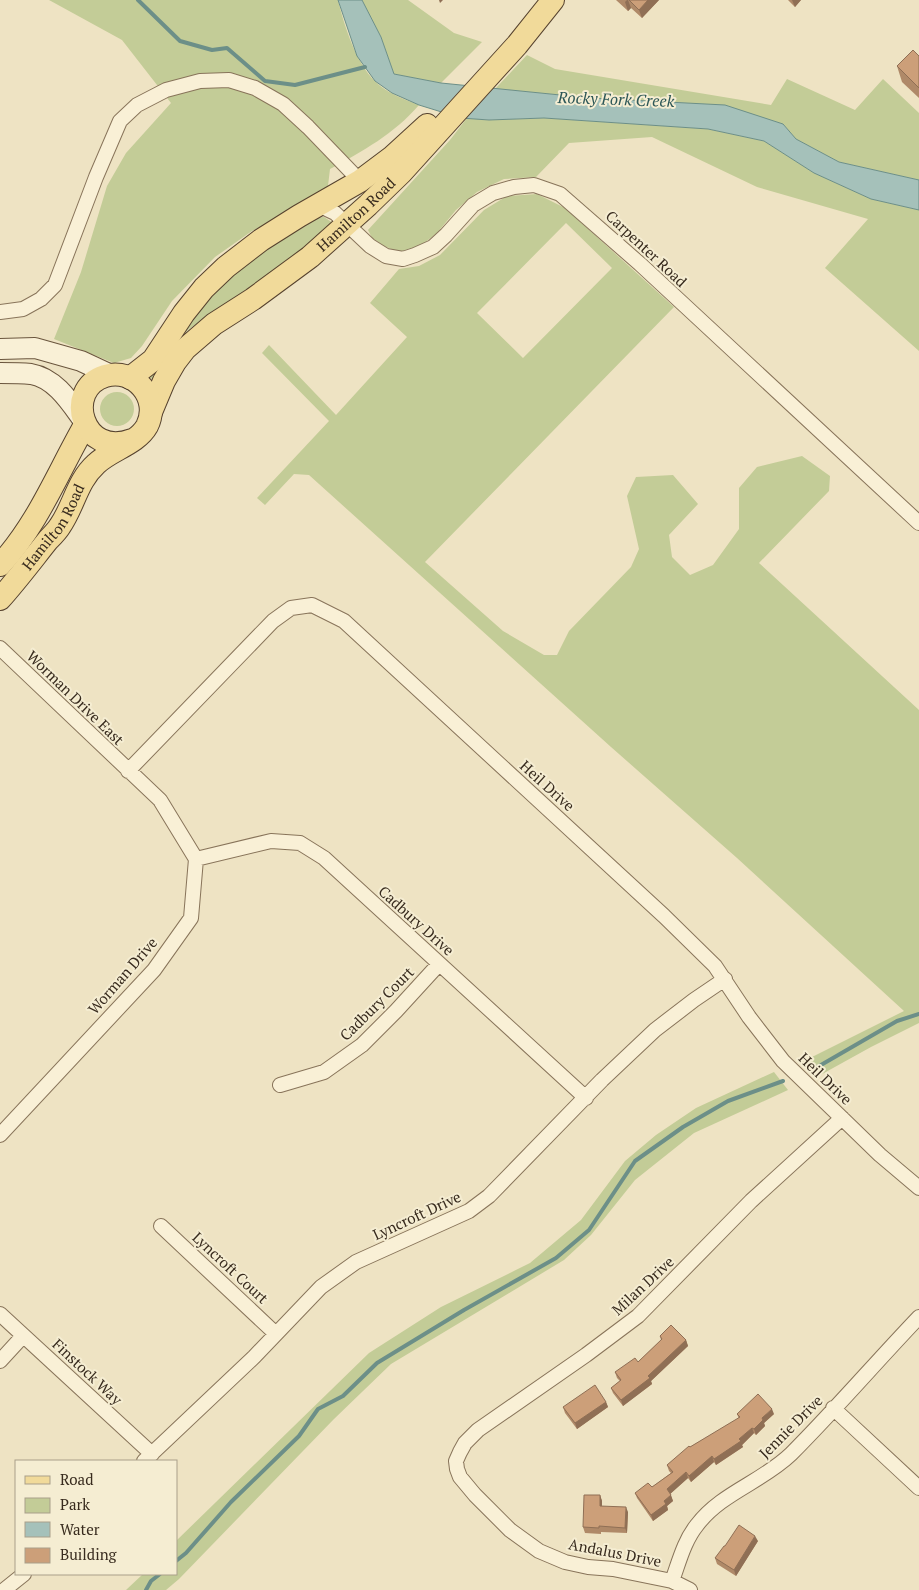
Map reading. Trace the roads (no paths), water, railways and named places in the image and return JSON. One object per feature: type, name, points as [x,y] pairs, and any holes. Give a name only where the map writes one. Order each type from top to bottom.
[{"type":"main road","name":"Hamilton Road","points":[[512,43],[548,0]]},
{"type":"main road","name":"Hamilton Road","points":[[151,412],[164,381],[185,349],[214,324],[292,272],[382,192],[415,145],[442,112],[512,43],[552,0]]},
{"type":"main road","name":"Hamilton Road","points":[[119,376],[139,360],[151,347],[177,308],[206,275],[225,258],[253,237],[275,224],[312,209],[360,181],[392,157],[415,145]]},
{"type":"main road","points":[[0,349],[35,348],[82,361],[137,381],[145,390],[150,400],[151,412],[148,424],[132,440],[117,444],[108,449],[95,436],[65,383],[54,373],[38,366],[0,363]]},
{"type":"main road","points":[[0,373],[33,374],[46,379],[84,416]]},
{"type":"main road","points":[[84,416],[86,392],[93,383],[103,377],[119,376]]},
{"type":"main road","name":"Hamilton Road","points":[[0,565],[36,517],[57,480],[84,416]]},
{"type":"main road","name":"Hamilton Road","points":[[0,599],[47,542],[53,524],[79,472],[93,456],[108,449]]},
{"type":"street","points":[[0,312],[23,309],[41,299],[55,285],[96,177],[120,121],[137,105],[166,90],[200,80],[229,80],[255,88],[283,104],[360,181]]},
{"type":"street","name":"Carpenter Road","points":[[312,209],[335,213],[370,246],[386,256],[403,259],[432,247],[473,206],[492,193],[514,186],[534,185],[560,194],[640,264],[919,524]]},
{"type":"street","name":"Heil Drive","points":[[128,771],[273,621],[291,608],[312,605],[344,621],[664,916],[715,966],[749,1017],[783,1060],[880,1155],[919,1188]]},
{"type":"street","name":"Worman Drive East","points":[[0,648],[128,771]]},
{"type":"street","points":[[128,771],[160,800],[196,859]]},
{"type":"street","name":"Cadbury Drive","points":[[196,859],[271,841],[300,843],[324,858],[586,1098]]},
{"type":"street","name":"Worman Drive","points":[[0,1135],[154,970],[191,918],[196,859]]},
{"type":"street","name":"Cadbury Court","points":[[280,1085],[324,1072],[362,1045],[439,964]]},
{"type":"street","name":"Lyncroft Drive","points":[[148,1458],[254,1357],[322,1287],[356,1262],[469,1211],[489,1196],[602,1080],[656,1030],[694,1000],[725,979]]},
{"type":"street","name":"Milan Drive","points":[[456,1461],[465,1443],[478,1430],[586,1355],[638,1316],[751,1201],[842,1118]]},
{"type":"street","name":"Lyncroft Court","points":[[161,1226],[276,1334]]},
{"type":"street","name":"Finstock Way","points":[[0,1314],[148,1458]]},
{"type":"street","name":"Jennie Drive","points":[[672,1581],[687,1540],[710,1511],[726,1498],[776,1467],[919,1317]]},
{"type":"street","points":[[0,1360],[23,1336]]},
{"type":"street","points":[[833,1408],[919,1488]]},
{"type":"street","name":"Andalus Drive","points":[[456,1461],[460,1477],[475,1495],[510,1530],[539,1551],[588,1567],[613,1568],[672,1581],[690,1590]]},
{"type":"street","points":[[4,1590],[23,1575]]},
{"type":"water","name":"Rocky Fork Creek","points":[[338,0],[362,0],[381,37],[394,74],[441,83],[590,98],[725,105],[783,124],[796,139],[839,162],[919,180],[919,210],[871,199],[814,173],[764,141],[708,129],[544,118],[489,120],[461,118],[419,105],[392,93],[375,81],[357,56]]},
{"type":"waterway","points":[[138,0],[180,41],[212,50],[227,48],[265,81],[295,85],[365,67]]},
{"type":"waterway","points":[[814,1069],[897,1021],[919,1014]]},
{"type":"waterway","points":[[178,1559],[186,1553],[231,1502],[299,1436],[318,1409],[343,1396],[377,1363],[464,1310],[556,1258],[589,1230],[635,1161],[683,1127],[728,1101],[783,1081]]},
{"type":"waterway","points":[[146,1590],[151,1581],[159,1575]]}]
